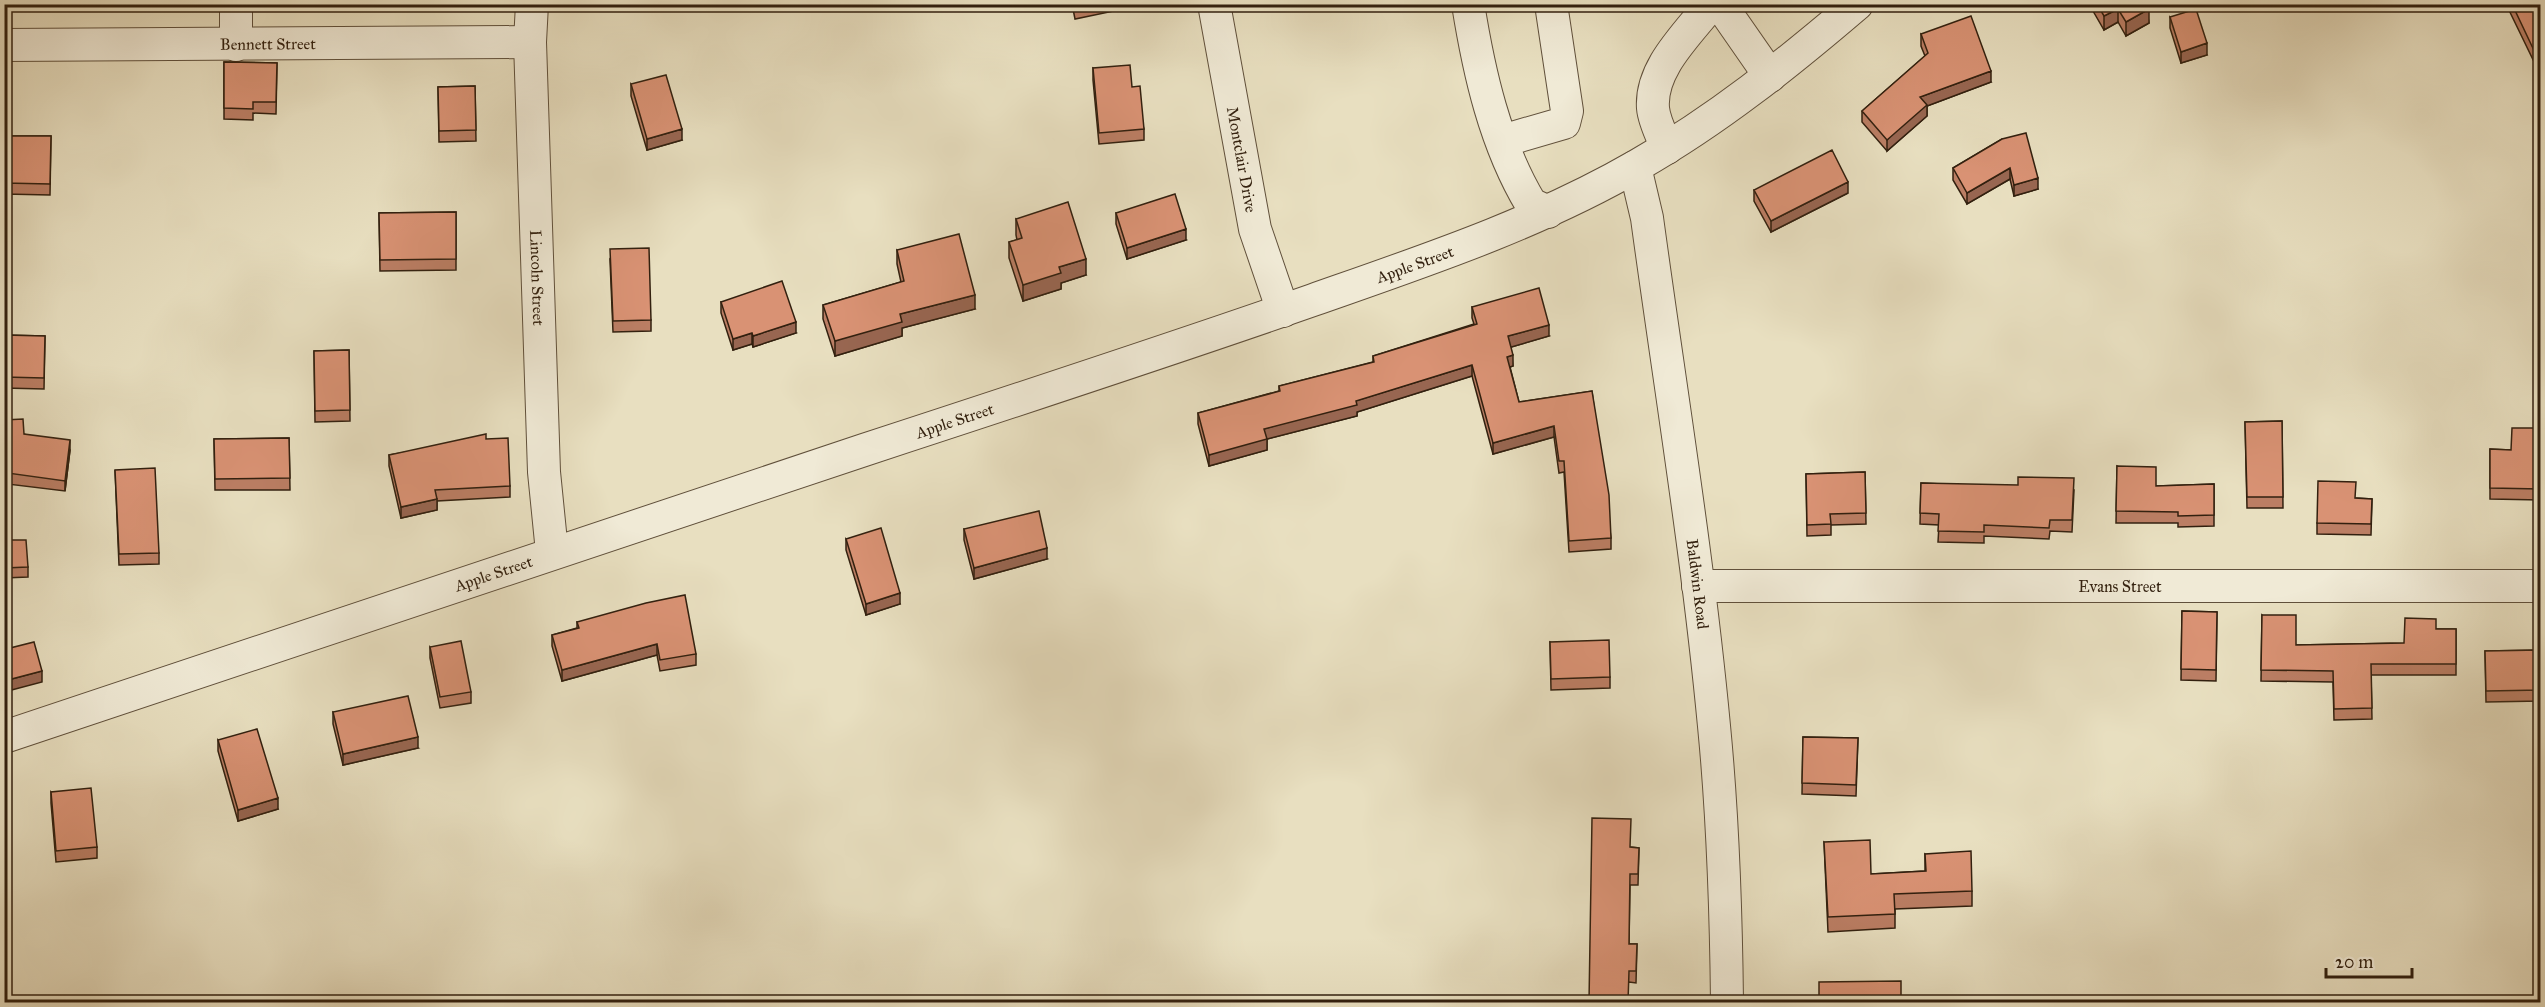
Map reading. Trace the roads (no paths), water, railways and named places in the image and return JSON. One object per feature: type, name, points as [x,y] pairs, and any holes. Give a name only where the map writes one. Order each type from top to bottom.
[{"type":"street","points":[[236,4],[236,45]]},
{"type":"street","name":"Lincoln Street","points":[[532,4],[530,42],[544,472],[552,552]]},
{"type":"street","points":[[1468,4],[1478,68],[1502,141],[1531,204],[1548,212]]},
{"type":"street","points":[[1502,141],[1564,123],[1567,111],[1551,4]]},
{"type":"street","points":[[1667,148],[1653,110],[1655,85],[1665,64],[1711,4]]},
{"type":"street","points":[[1719,4],[1770,76]]},
{"type":"street","name":"Apple Street","points":[[4,737],[552,552],[1226,332],[1458,249],[1548,212],[1667,148],[1770,76],[1857,4]]},
{"type":"street","name":"Montclair Drive","points":[[1219,8],[1255,229],[1283,311]]},
{"type":"street","name":"Bennett Street","points":[[4,45],[530,42]]},
{"type":"street","name":"Baldwin Road","points":[[1635,167],[1647,218],[1698,586],[1715,739],[1724,868],[1727,1002]]},
{"type":"street","name":"Evans Street","points":[[1698,586],[2541,586]]}]
